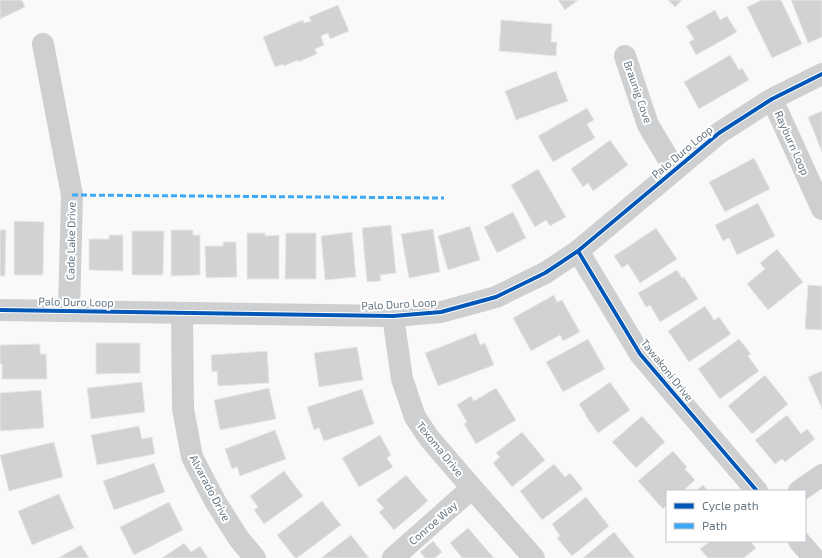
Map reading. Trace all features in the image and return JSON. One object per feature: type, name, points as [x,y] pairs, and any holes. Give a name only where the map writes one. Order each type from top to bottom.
[{"type":"street","name":"Cade Lake Drive","points":[[43,44],[72,195],[69,311]]},
{"type":"street","name":"Braunig Cove","points":[[626,56],[648,125],[675,170]]},
{"type":"street","name":"Palo Duro Loop","points":[[0,310],[393,316],[441,312],[496,297],[545,273],[578,251],[719,133],[772,99],[822,74]]},
{"type":"street","name":"Rayburn Loop","points":[[772,99],[822,208]]},
{"type":"street","name":"Tawakoni Drive","points":[[578,251],[640,354],[756,490]]},
{"type":"street","name":"Alvarado Drive","points":[[182,313],[183,409],[192,457],[219,508],[238,539],[255,558]]},
{"type":"street","name":"Texoma Drive","points":[[393,316],[402,379],[415,417],[429,438],[534,558]]},
{"type":"street","points":[[800,490],[822,475]]},
{"type":"street","name":"Conroe Way","points":[[393,558],[472,488]]},
{"type":"street","points":[[800,542],[814,558]]},
{"type":"building","points":[[0,0],[22,0],[25,7],[0,19]]},
{"type":"building","points":[[558,0],[578,0],[565,10]]},
{"type":"building","points":[[668,0],[682,0],[675,7]]},
{"type":"building","points":[[762,0],[781,0],[802,44],[772,58],[747,7]]},
{"type":"building","points":[[791,0],[822,0],[822,37],[808,43]]},
{"type":"building","points":[[338,5],[349,31],[330,39],[328,33],[321,36],[324,45],[315,49],[317,54],[298,62],[298,60],[284,66],[283,64],[275,67],[263,37],[303,20],[304,23],[311,21],[309,17]]},
{"type":"building","points":[[715,10],[720,20],[727,16],[737,32],[696,55],[689,42],[694,39],[686,26]]},
{"type":"building","points":[[501,20],[552,24],[551,42],[557,42],[556,56],[499,51]]},
{"type":"building","points":[[730,55],[739,70],[742,68],[749,80],[699,109],[684,82]]},
{"type":"building","points":[[556,71],[568,101],[516,120],[505,91]]},
{"type":"building","points":[[587,108],[594,120],[587,124],[595,138],[553,162],[538,136]]},
{"type":"building","points":[[822,111],[822,152],[808,117]]},
{"type":"building","points":[[610,140],[628,165],[593,191],[588,183],[583,187],[571,169]]},
{"type":"building","points":[[754,158],[770,189],[725,212],[709,182]]},
{"type":"building","points":[[538,169],[566,217],[550,226],[546,220],[535,227],[511,185]]},
{"type":"building","points":[[758,203],[775,236],[737,255],[729,238],[723,241],[715,225]]},
{"type":"building","points":[[513,212],[526,238],[497,253],[484,227]]},
{"type":"building","points":[[14,221],[44,222],[43,275],[14,275]]},
{"type":"building","points":[[391,225],[396,273],[380,275],[381,281],[367,282],[362,228]]},
{"type":"building","points":[[470,226],[480,260],[448,270],[438,236]]},
{"type":"building","points":[[656,228],[677,259],[640,283],[628,264],[622,268],[614,256]]},
{"type":"building","points":[[433,229],[440,272],[409,278],[401,234]]},
{"type":"building","points":[[0,230],[6,230],[5,276],[0,276]]},
{"type":"building","points":[[171,230],[193,230],[193,235],[200,235],[200,275],[171,276]]},
{"type":"building","points":[[132,231],[164,231],[163,275],[132,275]]},
{"type":"building","points":[[352,232],[356,277],[325,280],[321,236]]},
{"type":"building","points":[[247,233],[265,233],[265,236],[279,235],[279,279],[247,279]]},
{"type":"building","points":[[286,233],[316,233],[316,279],[285,279]]},
{"type":"building","points":[[109,235],[123,235],[123,271],[89,270],[89,239],[109,239]]},
{"type":"building","points":[[223,242],[236,242],[237,277],[206,278],[205,246],[223,246]]},
{"type":"building","points":[[777,249],[803,282],[768,310],[747,284],[765,269],[760,263]]},
{"type":"building","points":[[677,270],[682,278],[684,277],[698,299],[660,322],[650,305],[646,307],[638,293]]},
{"type":"building","points":[[808,285],[822,286],[822,330],[805,329]]},
{"type":"building","points":[[554,295],[557,302],[562,300],[580,332],[563,341],[560,335],[531,351],[513,318]]},
{"type":"building","points":[[705,306],[714,320],[719,317],[731,334],[689,362],[668,331]]},
{"type":"building","points":[[476,333],[480,345],[485,343],[494,365],[438,386],[425,353]]},
{"type":"building","points":[[588,339],[605,369],[563,392],[546,362]]},
{"type":"building","points":[[739,339],[751,354],[748,356],[759,371],[720,399],[698,369]]},
{"type":"building","points":[[96,343],[140,343],[140,373],[96,374]]},
{"type":"building","points":[[40,344],[40,354],[46,354],[47,379],[2,379],[0,345]]},
{"type":"building","points":[[357,347],[363,380],[319,387],[314,353]]},
{"type":"building","points":[[267,351],[269,383],[218,386],[217,371],[212,372],[211,355]]},
{"type":"building","points":[[822,371],[822,409],[808,377]]},
{"type":"building","points":[[765,375],[788,404],[752,434],[728,406]]},
{"type":"building","points":[[142,382],[145,412],[91,419],[87,388]]},
{"type":"building","points":[[610,382],[630,410],[598,433],[579,404]]},
{"type":"building","points":[[269,388],[276,419],[220,430],[214,400]]},
{"type":"building","points":[[496,388],[516,420],[476,444],[464,424],[467,422],[457,405],[471,396],[474,401]]},
{"type":"building","points":[[362,389],[374,424],[324,441],[319,428],[314,430],[307,407]]},
{"type":"building","points":[[41,390],[44,428],[0,431],[0,393]]},
{"type":"building","points":[[787,415],[801,434],[807,429],[815,439],[785,462],[782,459],[775,464],[755,440]]},
{"type":"building","points":[[642,416],[665,442],[636,468],[612,442]]},
{"type":"building","points":[[139,426],[142,439],[152,437],[155,454],[97,465],[91,435]]},
{"type":"building","points":[[275,430],[286,459],[240,476],[237,467],[232,469],[225,449]]},
{"type":"building","points":[[522,432],[545,460],[512,487],[493,463],[500,457],[496,453]]},
{"type":"building","points":[[380,435],[391,455],[387,458],[393,467],[359,487],[342,458]]},
{"type":"building","points":[[54,442],[63,477],[9,491],[0,455]]},
{"type":"building","points":[[673,451],[687,467],[685,469],[695,480],[684,490],[666,490],[666,506],[663,509],[638,481]]},
{"type":"building","points":[[154,463],[165,492],[114,510],[103,481]]},
{"type":"building","points":[[554,464],[565,477],[570,473],[583,489],[542,520],[520,491]]},
{"type":"building","points":[[284,471],[303,496],[264,524],[254,510],[258,507],[250,496]]},
{"type":"building","points":[[406,475],[428,501],[394,530],[379,512],[384,508],[376,500]]},
{"type":"building","points":[[703,485],[707,490],[697,490]]},
{"type":"building","points":[[59,494],[74,528],[32,545],[18,511]]},
{"type":"building","points":[[586,497],[609,526],[572,556],[557,538],[560,536],[552,524]]},
{"type":"building","points":[[322,501],[341,525],[295,558],[277,535]]},
{"type":"building","points":[[169,502],[183,530],[134,555],[120,527]]},
{"type":"building","points":[[468,528],[494,558],[462,558],[450,543]]},
{"type":"building","points":[[614,532],[635,558],[583,558]]},
{"type":"building","points":[[351,535],[369,558],[321,558]]},
{"type":"building","points":[[433,541],[442,552],[435,558],[425,558],[420,552]]},
{"type":"building","points":[[709,542],[751,542],[756,548],[744,558],[708,558],[700,549]]},
{"type":"building","points":[[184,543],[191,552],[200,546],[208,558],[162,558]]},
{"type":"building","points":[[81,545],[89,558],[58,558]]},
{"type":"marked path","points":[[72,195],[444,198]]},
{"type":"cycle path","points":[[0,310],[393,316],[441,312],[496,297],[545,273],[578,251],[719,133],[772,99],[822,74]]},
{"type":"cycle path","points":[[578,251],[640,354],[756,490]]}]
